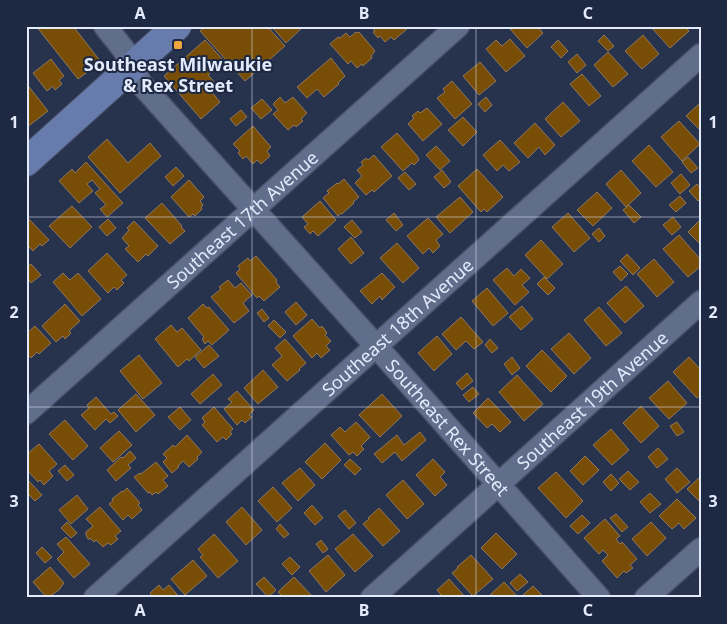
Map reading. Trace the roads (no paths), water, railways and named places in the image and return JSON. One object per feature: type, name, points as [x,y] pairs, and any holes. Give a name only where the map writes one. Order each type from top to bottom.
[{"type":"main road","points":[[26,162],[177,26]]},
{"type":"street","name":"Southeast Rex Street","points":[[105,26],[124,50],[141,84],[599,598]]},
{"type":"street","name":"Southeast 17th Avenue","points":[[26,413],[458,26]]},
{"type":"street","name":"Southeast 18th Avenue","points":[[95,598],[701,55]]},
{"type":"street","name":"Southeast 19th Avenue","points":[[372,598],[701,302]]},
{"type":"street","points":[[646,598],[701,549]]},
{"type":"place","name":"Southeast Milwaukie & Rex Street","points":[[178,45]]}]
